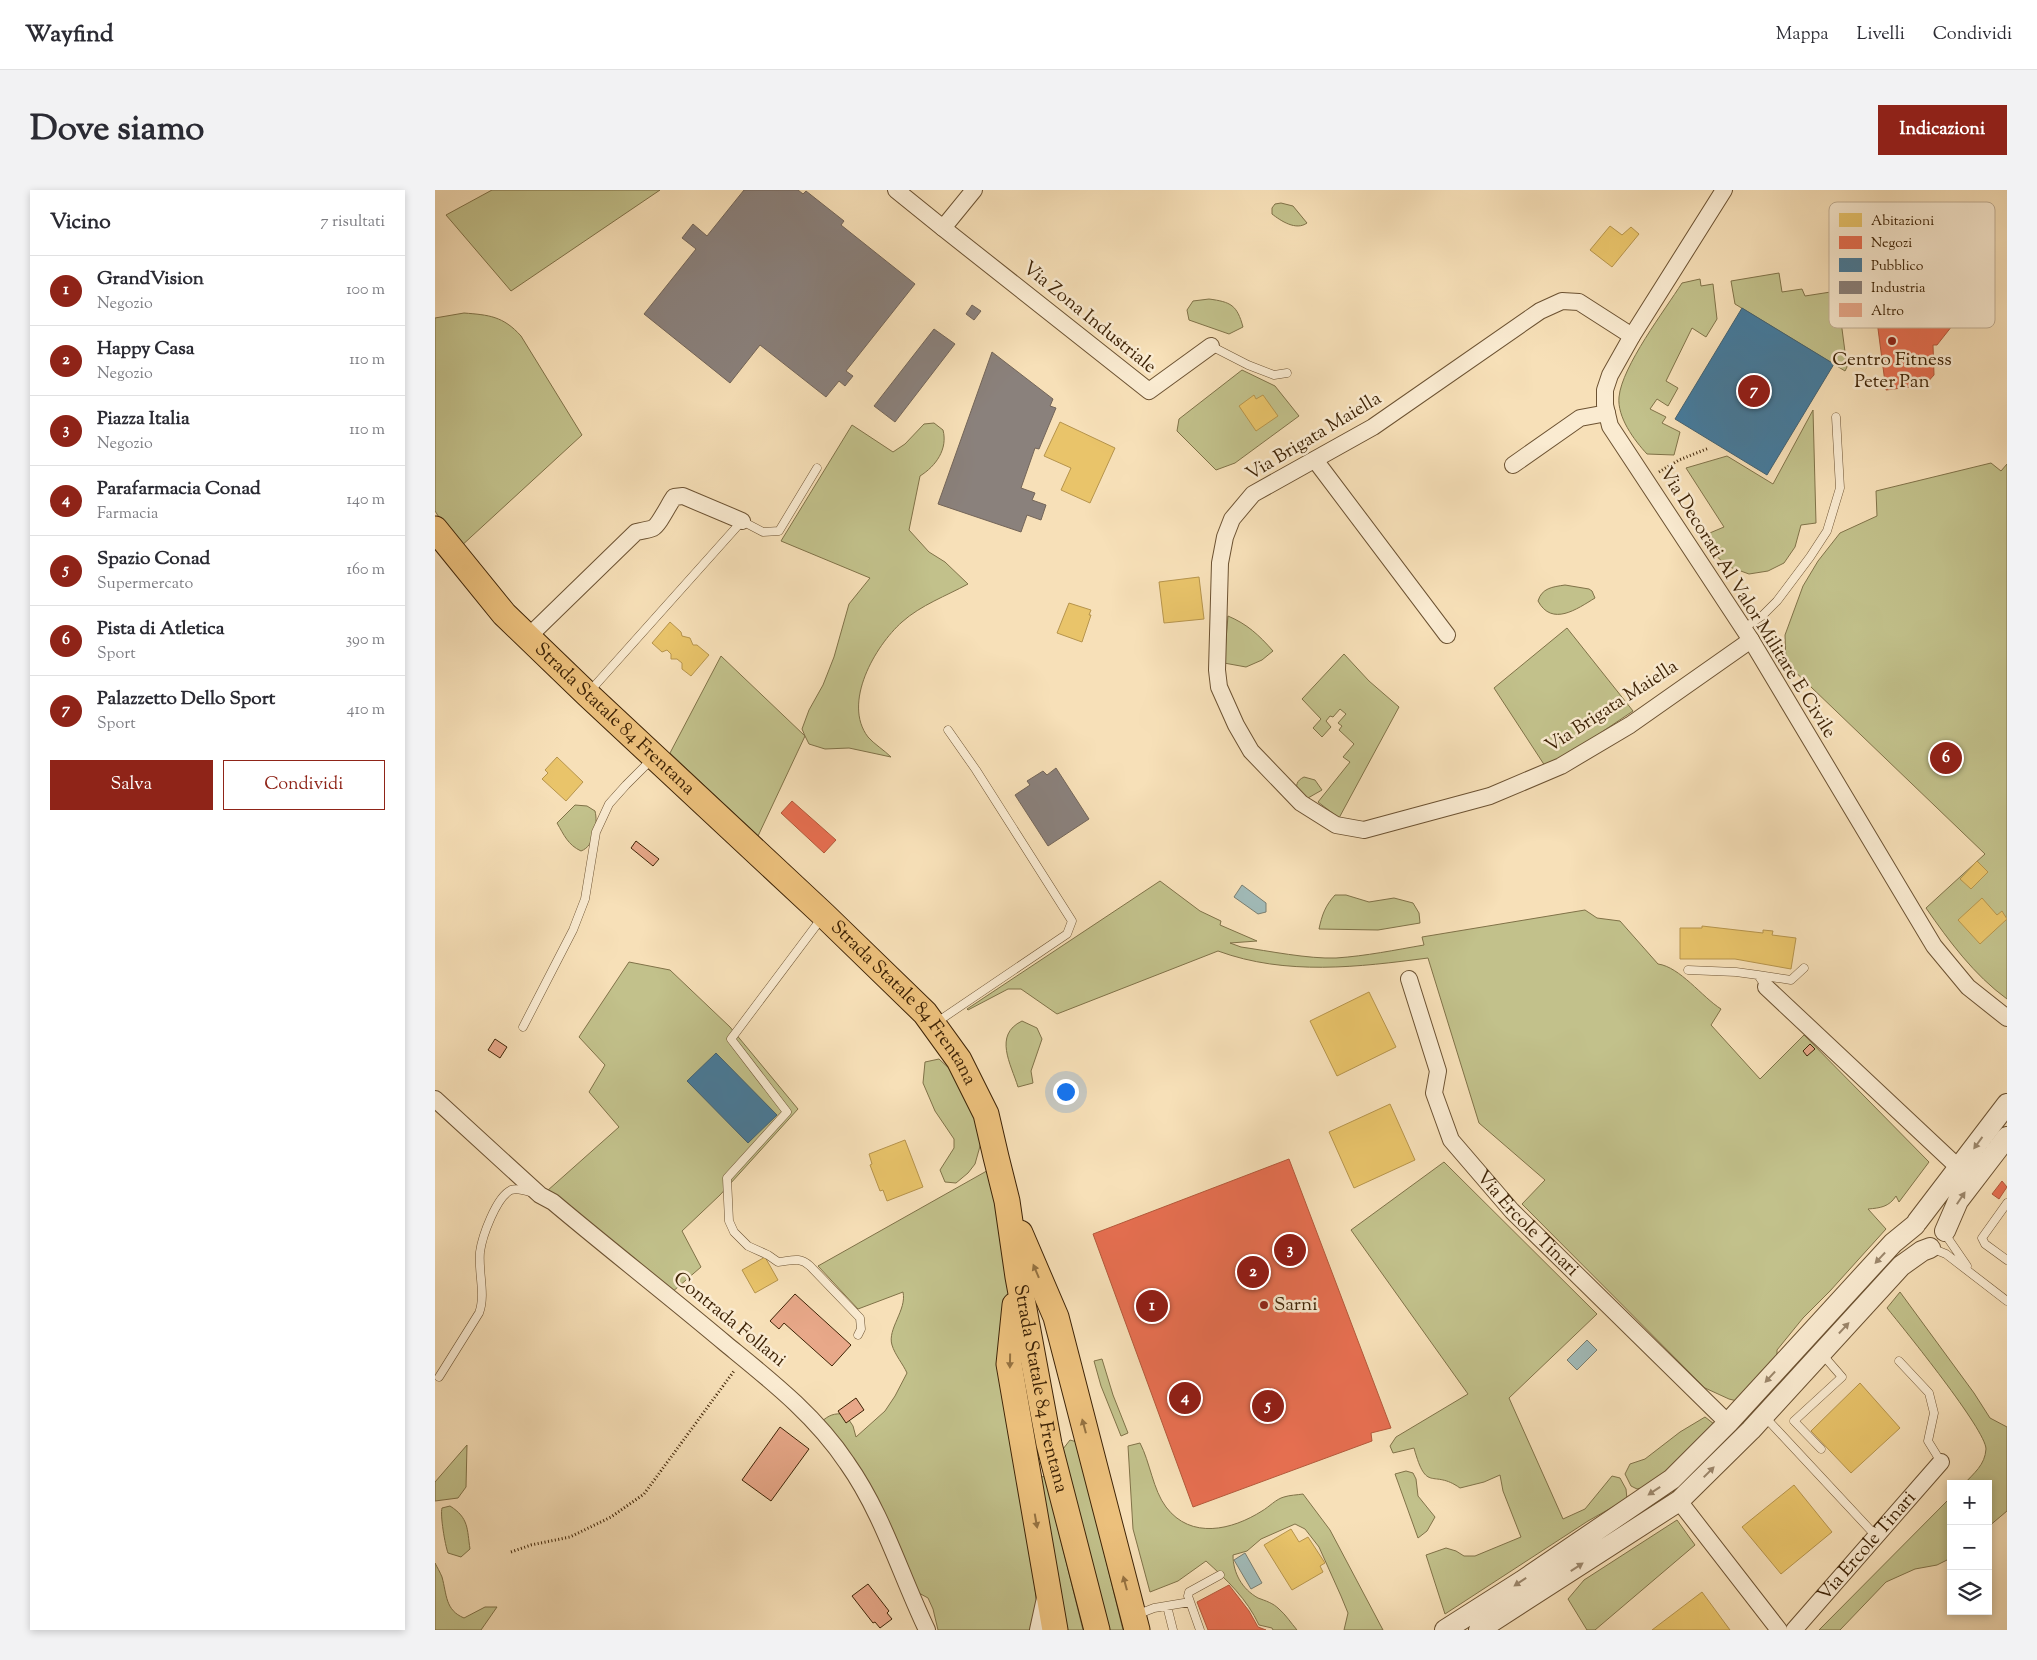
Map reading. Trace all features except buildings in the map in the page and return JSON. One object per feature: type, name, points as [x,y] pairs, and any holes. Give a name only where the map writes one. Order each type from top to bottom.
[{"type":"main road","name":"Strada Statale 84 Frentana","points":[[435,529],[504,614],[925,1012],[959,1060],[986,1114],[1007,1201],[1018,1277],[1049,1444],[1097,1630]]},
{"type":"main road","points":[[1007,1201],[1056,1317],[1136,1623]]},
{"type":"main road","points":[[1018,1277],[1009,1364],[1055,1630]]},
{"type":"street","points":[[897,190],[943,228],[974,190]]},
{"type":"street","name":"Via Decorati Al Valor Militare E Civile","points":[[1724,190],[1631,336],[1608,382],[1605,390],[1610,426],[1747,634],[1934,946],[1968,987],[2007,1018]]},
{"type":"street","name":"Via Zona Industriale","points":[[943,228],[1149,392],[1211,346]]},
{"type":"street","name":"Via Brigata Maiella","points":[[1631,336],[1579,302],[1562,301],[1540,311],[1373,427],[1253,494],[1232,519],[1225,537],[1220,562],[1217,670],[1219,688],[1236,725],[1251,751],[1301,803],[1336,825],[1365,830],[1490,796],[1561,766],[1630,724],[1747,634]]},
{"type":"street","points":[[1513,466],[1580,418],[1607,412]]},
{"type":"street","points":[[1315,460],[1447,634]]},
{"type":"street","points":[[528,637],[636,532],[653,528],[659,523],[664,510],[674,497],[683,496],[742,521]]},
{"type":"street","name":"Via Ercole Tinari","points":[[1409,979],[1438,1071],[1434,1093],[1451,1140],[1512,1211],[1728,1423]]},
{"type":"street","points":[[1762,981],[1959,1168]]},
{"type":"street","name":"Contrada Follani","points":[[435,1099],[540,1195],[553,1202],[784,1391],[811,1419],[846,1461],[867,1493],[927,1630]]},
{"type":"street","points":[[1917,1223],[2007,1104]]},
{"type":"street","points":[[1486,1627],[1679,1501],[1764,1416],[1901,1266],[1938,1240],[1958,1201],[2007,1137]]},
{"type":"street","points":[[1445,1630],[1522,1581],[1672,1479],[1728,1423],[1893,1243],[1925,1217],[1934,1217],[1942,1222],[1938,1240]]},
{"type":"street","name":"Via Ercole Tinari","points":[[1794,1630],[1941,1462]]},
{"type":"street","points":[[1679,1501],[1779,1630]]},
{"type":"street","points":[[1037,1630],[1047,1586]]},
{"type":"lane","points":[[1211,346],[1273,375],[1287,373]]},
{"type":"lane","points":[[1747,634],[1777,601],[1827,531],[1840,488],[1835,417]]},
{"type":"lane","points":[[587,694],[742,521],[763,532],[779,531],[817,468]]},
{"type":"lane","points":[[933,1024],[1067,934],[1072,921],[949,730]]},
{"type":"lane","points":[[523,1027],[573,930],[585,899],[596,832],[609,804],[655,756]]},
{"type":"lane","points":[[824,915],[731,1039],[787,1112],[727,1178],[729,1221],[734,1232],[748,1246],[778,1262],[795,1259],[805,1261],[860,1318],[861,1328],[858,1335]]},
{"type":"lane","points":[[1688,970],[1736,972],[1762,981],[1791,980],[1804,968]]},
{"type":"lane","points":[[439,1377],[479,1314],[483,1304],[480,1274],[481,1251],[492,1214],[503,1197],[511,1190],[523,1190],[540,1195]]},
{"type":"lane","points":[[2007,1203],[1982,1238],[1985,1244],[2007,1260]]},
{"type":"lane","points":[[1938,1240],[1946,1254],[1971,1271]]},
{"type":"lane","points":[[1938,1240],[2006,1300]]},
{"type":"lane","points":[[1821,1352],[1842,1378],[1794,1421],[1821,1449]]},
{"type":"lane","points":[[1899,1361],[1929,1393],[1934,1413],[1928,1441],[1941,1462]]},
{"type":"lane","points":[[1764,1416],[1876,1536]]},
{"type":"lane","points":[[1200,1630],[1189,1602],[1189,1592],[1220,1575]]},
{"type":"lane","points":[[1136,1623],[1167,1606],[1189,1602]]},
{"type":"lane","points":[[1167,1606],[1173,1630]]},
{"type":"path","points":[[1645,480],[1679,460],[1709,448]]},
{"type":"path","points":[[511,1552],[569,1536],[611,1517],[644,1494],[743,1358]]},
{"type":"shaded area","points":[[492,190],[660,190],[511,291],[446,215]]},
{"type":"shaded area","points":[[1281,203],[1293,206],[1307,223],[1293,226],[1272,214],[1272,208],[1275,204]]},
{"type":"shaded area","points":[[1779,273],[1782,292],[1802,289],[1805,296],[1829,292],[1829,328],[1842,328],[1847,367],[1845,371],[1735,304],[1731,281]]},
{"type":"shaded area","points":[[1700,279],[1701,286],[1713,284],[1717,319],[1706,337],[1692,328],[1666,381],[1678,388],[1668,406],[1657,399],[1650,409],[1666,417],[1662,423],[1680,432],[1674,455],[1647,454],[1627,428],[1621,412],[1619,397],[1622,384],[1636,354],[1682,283]]},
{"type":"shaded area","points":[[1209,299],[1228,303],[1232,306],[1238,314],[1243,327],[1229,334],[1189,320],[1187,310],[1193,301]]},
{"type":"shaded area","points":[[464,313],[502,320],[521,336],[582,435],[459,548],[435,511],[435,318]]},
{"type":"shaded area","points":[[1242,370],[1275,386],[1299,416],[1235,463],[1216,470],[1177,431],[1179,419]]},
{"type":"shaded area","points":[[1813,410],[1816,523],[1801,525],[1795,547],[1784,563],[1768,571],[1749,574],[1727,566],[1711,551],[1705,535],[1724,527],[1686,468],[1727,456],[1773,484]]},
{"type":"shaded area","points":[[934,423],[943,430],[944,444],[936,462],[920,476],[909,530],[929,552],[945,562],[968,584],[925,606],[902,622],[882,645],[865,676],[860,692],[859,708],[861,723],[868,737],[891,757],[849,748],[825,749],[809,744],[802,729],[834,657],[849,604],[870,578],[781,541],[852,425],[893,452],[905,444],[924,424]]},
{"type":"shaded area","points":[[1991,463],[2001,471],[2007,464],[2007,999],[1973,968],[1953,945],[1926,908],[1985,854],[1786,663],[1785,635],[1803,586],[1818,561],[1840,533],[1877,516],[1876,491]]},
{"type":"shaded area","points":[[1565,585],[1589,589],[1595,598],[1573,611],[1565,613],[1550,613],[1544,609],[1538,601],[1542,593]]},
{"type":"shaded area","points":[[1228,616],[1252,630],[1273,651],[1262,660],[1246,667],[1224,663]]},
{"type":"shaded area","points":[[1567,628],[1633,711],[1547,769],[1494,688]]},
{"type":"shaded area","points":[[1344,654],[1369,681],[1399,707],[1339,818],[1318,802],[1350,762],[1343,757],[1354,744],[1339,730],[1342,726],[1338,723],[1346,714],[1340,709],[1333,717],[1330,716],[1326,721],[1331,727],[1322,737],[1313,728],[1321,719],[1302,699]]},
{"type":"shaded area","points":[[721,656],[805,736],[758,836],[670,753]]},
{"type":"shaded area","points":[[1304,777],[1315,780],[1322,790],[1308,798],[1297,793],[1297,784]]},
{"type":"shaded area","points":[[575,805],[587,806],[595,811],[596,816],[596,828],[590,844],[581,851],[564,836],[557,823]]},
{"type":"shaded area","points":[[1160,881],[1200,911],[1221,921],[1220,925],[1257,941],[1230,943],[1241,947],[1313,957],[1336,958],[1391,951],[1424,945],[1422,937],[1585,910],[1597,918],[1620,921],[1658,964],[1666,966],[1683,976],[1721,1009],[1711,1025],[1760,1079],[1804,1035],[1929,1162],[1899,1202],[1896,1196],[1890,1203],[1884,1206],[1868,1209],[1886,1229],[1803,1318],[1777,1350],[1777,1359],[1741,1402],[1729,1399],[1705,1388],[1522,1204],[1545,1180],[1479,1123],[1428,958],[1349,966],[1296,967],[1244,959],[1218,951],[1057,1014],[1021,989],[1008,989],[967,1009]]},
{"type":"shaded area","points":[[1335,895],[1346,895],[1369,902],[1394,898],[1413,903],[1419,913],[1420,923],[1378,930],[1319,929],[1324,911]]},
{"type":"shaded area","points":[[629,962],[670,970],[730,1027],[798,1109],[720,1195],[682,1231],[701,1267],[671,1293],[547,1191],[619,1127],[589,1092],[605,1065],[579,1037]]},
{"type":"shaded area","points":[[1022,1021],[1037,1028],[1042,1039],[1031,1071],[1033,1083],[1018,1087],[1009,1060],[1006,1042],[1008,1034],[1013,1027]]},
{"type":"shaded area","points":[[939,1059],[952,1071],[970,1102],[982,1139],[975,1164],[956,1183],[945,1182],[940,1170],[954,1148],[954,1139],[935,1111],[923,1083],[925,1062]]},
{"type":"shaded area","points":[[1444,1162],[1597,1314],[1509,1398],[1563,1519],[1585,1509],[1612,1476],[1620,1478],[1626,1489],[1627,1499],[1588,1521],[1445,1614],[1426,1555],[1446,1548],[1464,1556],[1475,1556],[1521,1537],[1503,1491],[1500,1475],[1484,1482],[1460,1488],[1451,1482],[1427,1476],[1423,1471],[1414,1448],[1393,1453],[1390,1446],[1396,1437],[1468,1394],[1351,1230]]},
{"type":"shaded area","points":[[992,1168],[1002,1210],[1027,1526],[1038,1612],[1034,1630],[938,1630],[928,1598],[917,1592],[821,1422],[832,1415],[845,1414],[853,1426],[856,1437],[885,1411],[895,1396],[907,1373],[893,1349],[891,1339],[902,1306],[903,1292],[858,1309],[818,1266]]},
{"type":"shaded area","points":[[1900,1292],[1974,1393],[1990,1418],[2007,1427],[2007,1511],[1992,1524],[1992,1480],[1968,1480],[1984,1460],[1986,1449],[1982,1438],[1943,1379],[1887,1308]]},
{"type":"shaded area","points":[[1102,1359],[1113,1395],[1128,1433],[1121,1436],[1101,1386],[1094,1361]]},
{"type":"shaded area","points":[[1705,1417],[1718,1427],[1649,1486],[1637,1489],[1631,1486],[1625,1474],[1630,1464],[1645,1459],[1680,1432]]},
{"type":"shaded area","points":[[1070,1440],[1077,1442],[1123,1630],[1106,1630],[1063,1449]]},
{"type":"shaded area","points":[[1140,1443],[1155,1484],[1166,1507],[1187,1524],[1199,1528],[1225,1527],[1238,1523],[1250,1518],[1281,1498],[1303,1494],[1330,1530],[1383,1630],[1344,1630],[1348,1613],[1319,1547],[1305,1529],[1295,1524],[1261,1539],[1247,1551],[1233,1555],[1233,1562],[1239,1580],[1247,1590],[1258,1598],[1277,1607],[1297,1630],[1273,1630],[1272,1628],[1259,1625],[1242,1598],[1206,1561],[1178,1581],[1150,1592],[1133,1529],[1128,1446]]},
{"type":"shaded area","points":[[467,1445],[466,1487],[458,1498],[435,1501],[435,1482]]},
{"type":"shaded area","points":[[1406,1471],[1413,1473],[1416,1479],[1418,1496],[1435,1517],[1427,1531],[1418,1538],[1395,1474]]},
{"type":"shaded area","points":[[1045,1476],[1083,1630],[1066,1630],[1035,1479]]},
{"type":"shaded area","points":[[1947,1501],[1947,1560],[1937,1565],[1915,1569],[1886,1582],[1840,1630],[1819,1630]]},
{"type":"shaded area","points":[[450,1506],[461,1515],[466,1525],[470,1549],[461,1557],[448,1553],[446,1544],[442,1523],[442,1508]]},
{"type":"shaded area","points":[[1677,1520],[1695,1545],[1595,1630],[1587,1630],[1568,1599],[1584,1580]]},
{"type":"shaded area","points":[[435,1563],[442,1577],[450,1606],[458,1615],[464,1618],[485,1607],[497,1607],[481,1630],[435,1630]]},
{"type":"water","points":[[1242,885],[1266,903],[1266,912],[1258,914],[1234,897]]},
{"type":"water","points":[[1587,1340],[1597,1350],[1577,1370],[1567,1360]]},
{"type":"water","points":[[1245,1553],[1262,1583],[1251,1589],[1234,1560]]},
{"type":"place","name":"Centro Fitness Peter Pan","points":[[1892,341]]},
{"type":"place","name":"Palazzetto Dello Sport","points":[[1754,391]]},
{"type":"place","name":"Pista di Atletica","points":[[1946,758]]},
{"type":"place","name":"Piazza Italia","points":[[1290,1250]]},
{"type":"place","name":"Happy Casa","points":[[1253,1272]]},
{"type":"place","name":"Sarni","points":[[1264,1305]]},
{"type":"place","name":"GrandVision","points":[[1152,1306]]},
{"type":"place","name":"Parafarmacia Conad","points":[[1185,1398]]},
{"type":"place","name":"Spazio Conad","points":[[1268,1406]]}]
